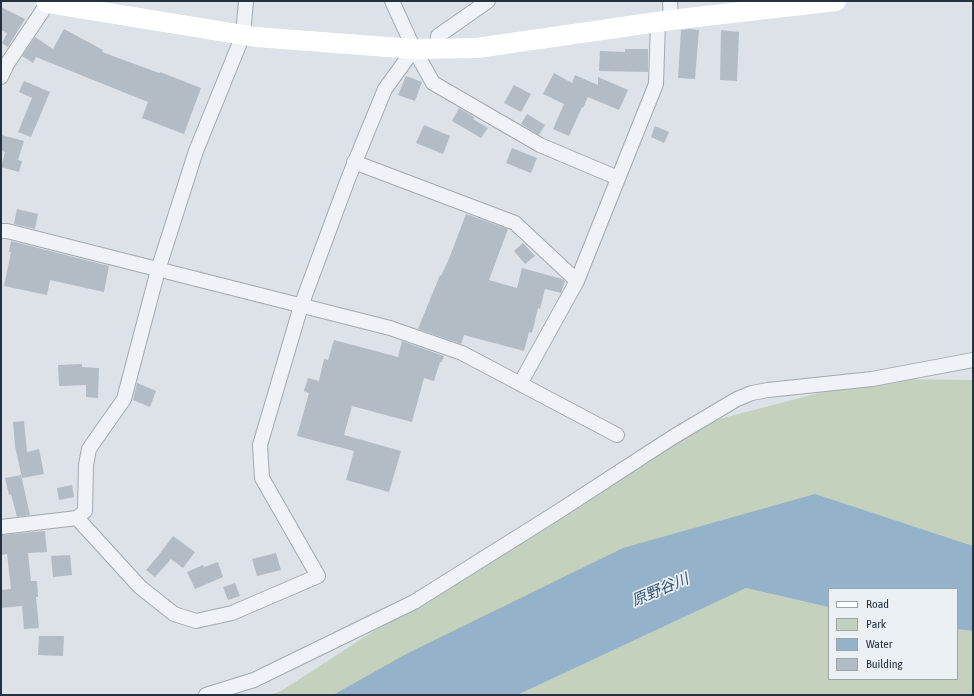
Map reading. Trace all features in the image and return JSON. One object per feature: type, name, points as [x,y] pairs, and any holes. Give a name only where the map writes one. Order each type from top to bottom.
[{"type":"street","points":[[1,527],[77,518],[85,511],[86,465],[89,449],[124,399],[158,270],[196,151],[243,35],[246,1]]},
{"type":"street","points":[[392,1],[414,49],[433,84],[540,145],[618,178]]},
{"type":"street","points":[[436,48],[438,36],[488,1]]},
{"type":"street","points":[[1,77],[43,2],[243,35],[414,49],[477,48],[666,14],[826,2]]},
{"type":"street","points":[[520,384],[577,281],[656,84],[666,14]]},
{"type":"street","points":[[77,518],[140,587],[174,614],[196,621],[232,613],[318,576],[262,478],[260,445],[301,306],[354,162],[385,89],[414,49]]},
{"type":"street","points":[[354,162],[515,223],[577,281]]},
{"type":"street","points":[[1,231],[7,231],[390,328],[462,353],[617,435]]},
{"type":"street","points":[[206,695],[254,680],[414,602],[556,513],[673,436],[737,399],[752,393],[768,390],[872,379],[973,360]]},
{"type":"green space","points":[[872,379],[973,380],[973,695],[270,695],[281,691],[689,427]]},
{"type":"water","name":"原野谷川","points":[[815,494],[973,546],[973,631],[958,629],[958,588],[828,588],[828,607],[746,588],[517,695],[333,695],[408,653],[623,548]]},
{"type":"building","points":[[1,7],[25,19],[8,47],[2,43],[7,33],[1,30]]},
{"type":"building","points":[[64,29],[103,50],[102,52],[201,88],[184,134],[142,118],[148,102],[36,57],[33,63],[22,56],[35,37],[53,49]]},
{"type":"building","points":[[681,30],[699,30],[695,79],[678,78]]},
{"type":"building","points":[[721,30],[739,32],[737,81],[720,80]]},
{"type":"building","points":[[625,49],[648,49],[648,72],[599,71],[600,51],[625,52]]},
{"type":"building","points":[[554,73],[572,83],[575,75],[598,85],[598,77],[628,90],[619,110],[588,97],[569,136],[553,129],[564,104],[543,94]]},
{"type":"building","points":[[406,76],[422,82],[415,101],[398,95]]},
{"type":"building","points":[[24,81],[50,92],[31,137],[18,132],[32,98],[19,92]]},
{"type":"building","points":[[514,85],[531,94],[521,112],[504,103]]},
{"type":"building","points":[[459,108],[488,128],[481,138],[452,121]]},
{"type":"building","points":[[527,114],[545,125],[539,135],[521,124]]},
{"type":"building","points":[[424,125],[450,136],[443,154],[416,143]]},
{"type":"building","points":[[655,126],[669,132],[664,143],[651,137]]},
{"type":"building","points":[[1,135],[24,141],[18,160],[22,161],[19,172],[1,167],[5,152],[1,151]]},
{"type":"building","points":[[512,148],[537,158],[531,173],[506,163]]},
{"type":"building","points":[[17,209],[38,214],[35,229],[14,224]]},
{"type":"building","points":[[466,214],[508,229],[489,280],[517,288],[522,268],[565,281],[561,293],[545,289],[540,309],[538,308],[532,333],[529,332],[524,351],[464,335],[461,344],[418,329],[440,275],[441,276],[449,259]]},
{"type":"building","points":[[11,241],[109,266],[104,292],[50,280],[47,295],[4,286],[11,252],[9,252]]},
{"type":"building","points":[[523,243],[535,256],[525,264],[514,251]]},
{"type":"building","points":[[334,340],[398,357],[402,341],[444,356],[442,362],[440,362],[434,381],[424,378],[412,422],[352,406],[344,435],[401,451],[389,492],[346,480],[354,451],[297,436],[309,393],[304,391],[308,378],[319,381],[324,359],[328,360]]},
{"type":"building","points":[[82,364],[82,367],[99,368],[98,398],[86,397],[86,385],[59,386],[58,365]]},
{"type":"building","points":[[137,383],[156,391],[150,407],[133,400]]},
{"type":"building","points":[[24,421],[27,452],[39,449],[44,474],[22,478],[15,446],[13,422]]},
{"type":"building","points":[[21,475],[30,515],[17,517],[5,478]]},
{"type":"building","points":[[72,485],[74,497],[59,500],[57,488]]},
{"type":"building","points":[[45,531],[47,552],[28,553],[31,581],[37,581],[38,597],[36,597],[39,628],[24,629],[22,606],[1,608],[1,590],[11,589],[7,554],[1,555],[1,535]]},
{"type":"building","points":[[173,536],[195,552],[183,568],[171,559],[155,577],[146,570]]},
{"type":"building","points":[[276,553],[281,570],[257,576],[252,559]]},
{"type":"building","points":[[70,555],[72,575],[53,577],[51,556]]},
{"type":"building","points":[[218,562],[223,577],[195,589],[187,572],[203,565],[204,567]]},
{"type":"building","points":[[235,583],[240,596],[228,600],[223,587]]},
{"type":"building","points":[[39,636],[64,636],[63,656],[38,655]]}]
